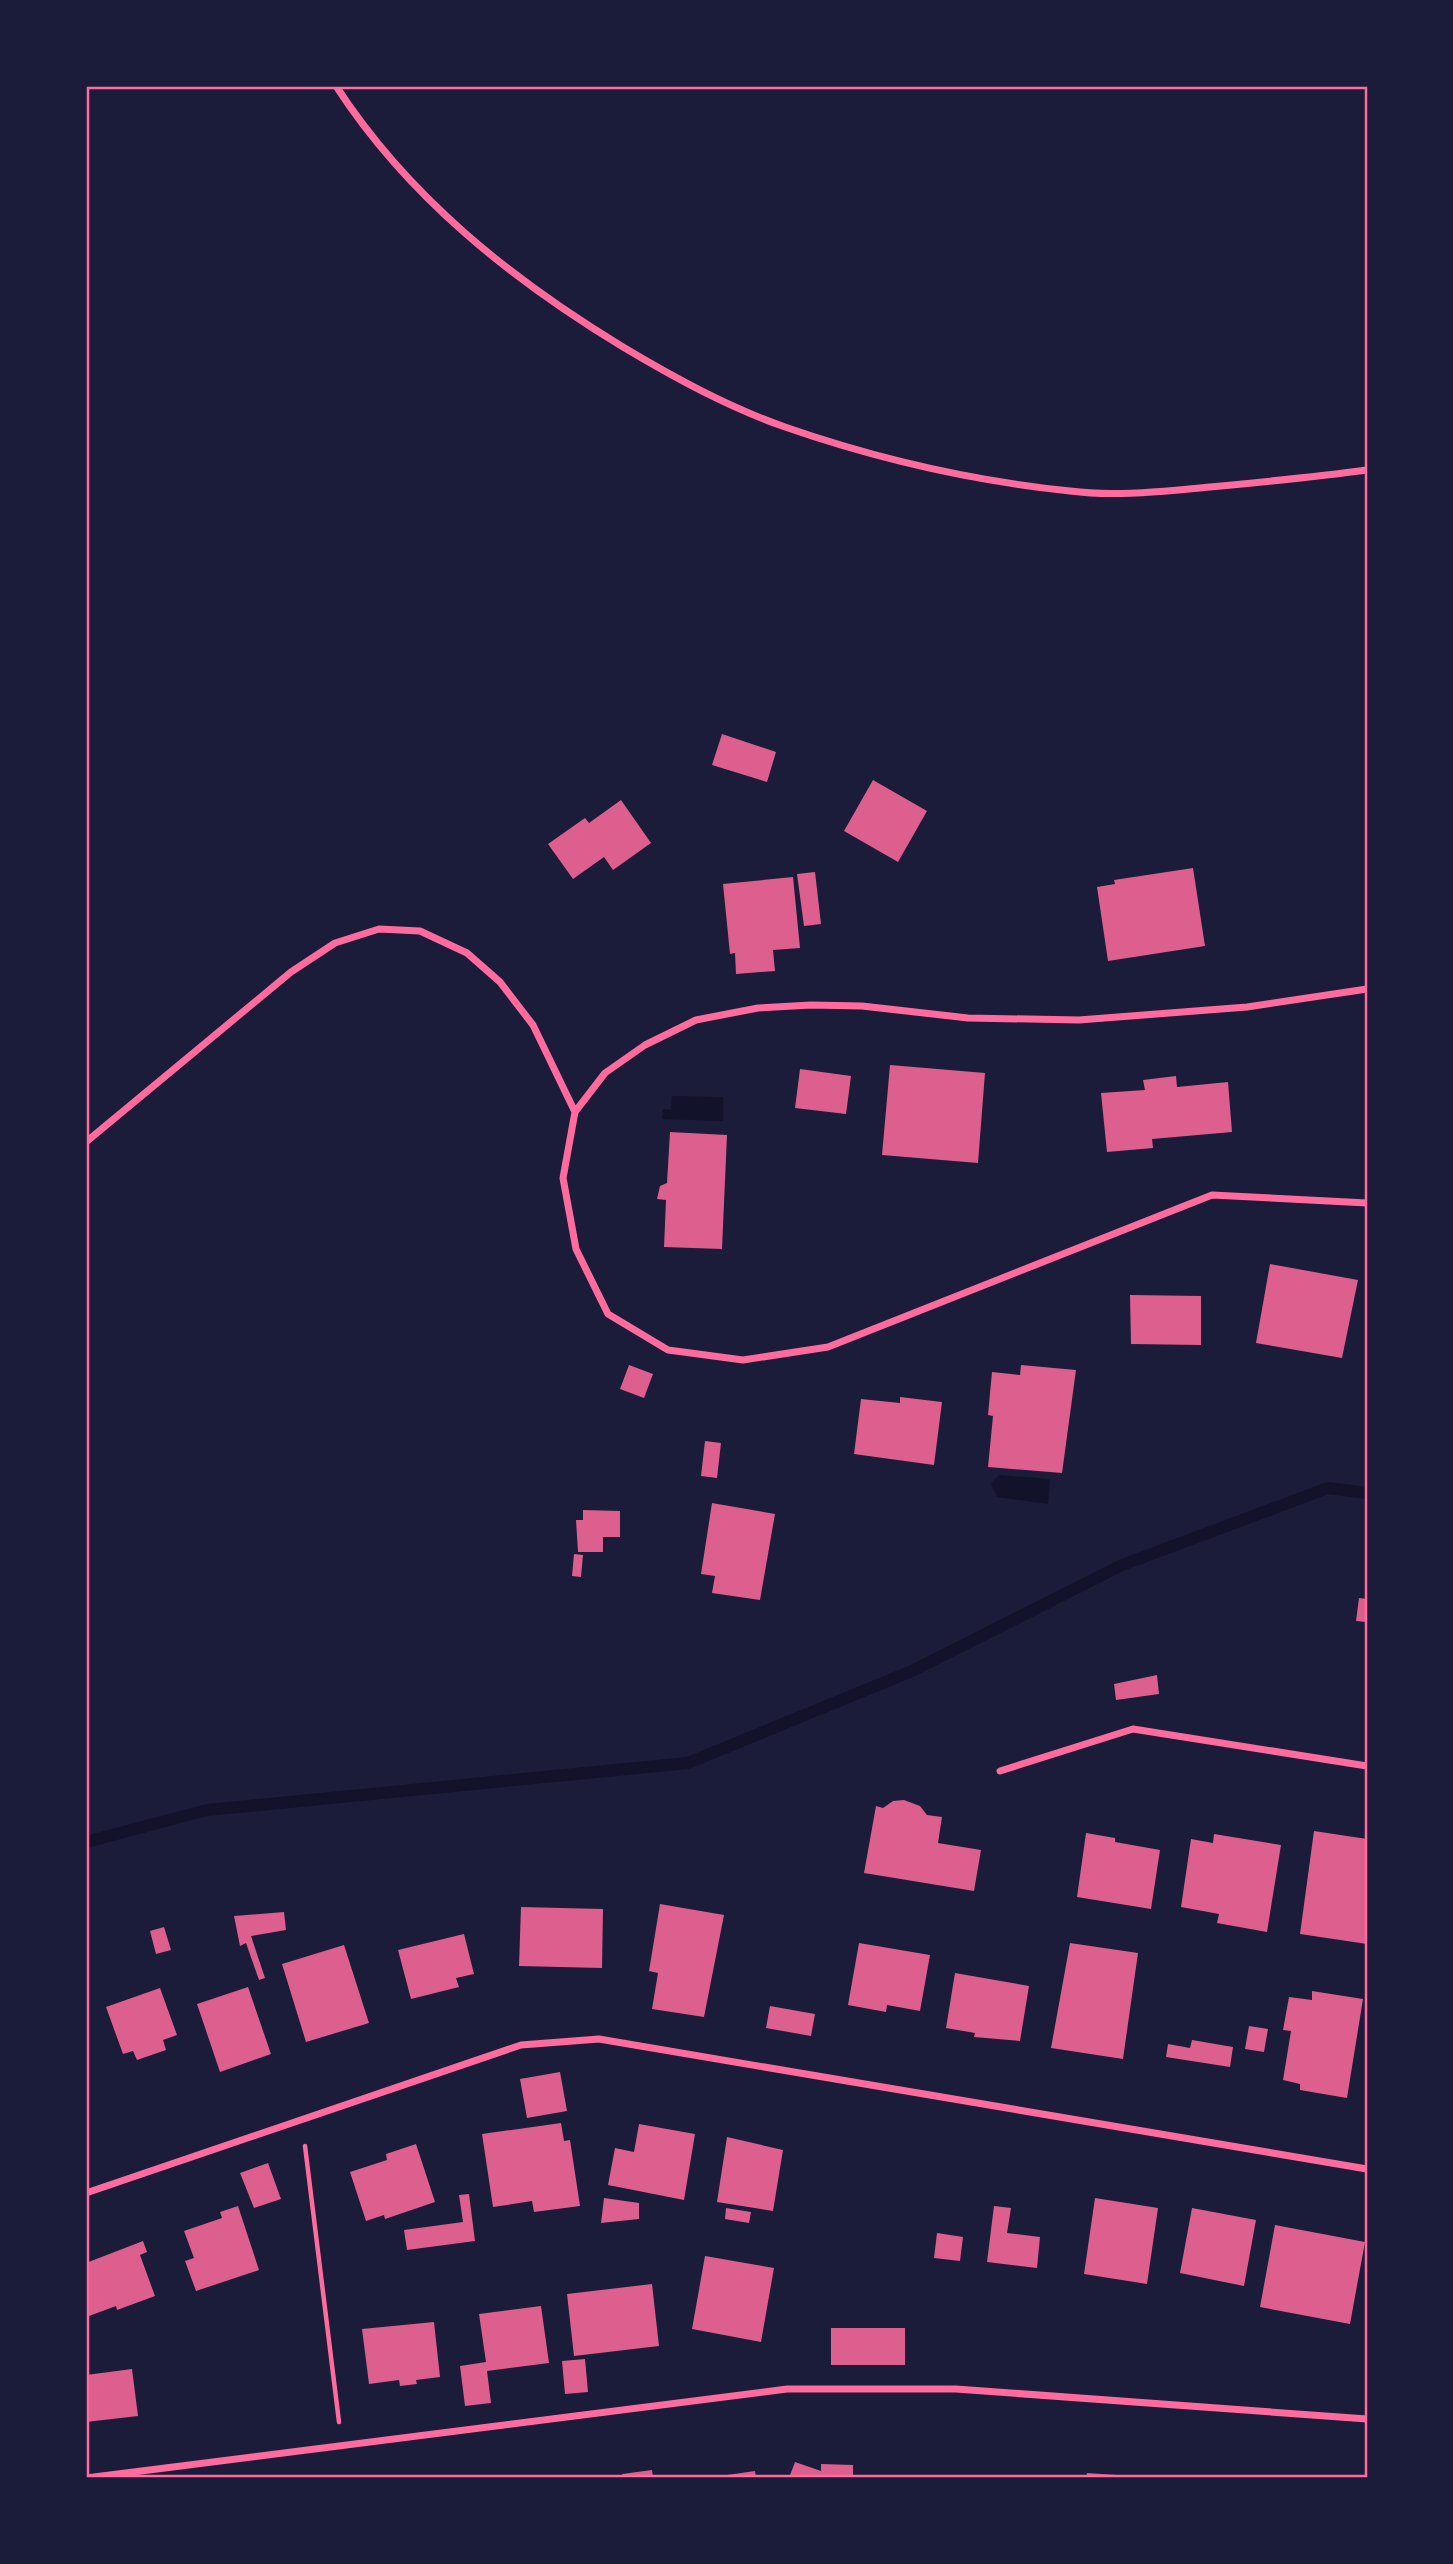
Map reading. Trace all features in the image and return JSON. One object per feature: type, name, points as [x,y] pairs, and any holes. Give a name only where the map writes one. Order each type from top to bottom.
[{"type":"street","points":[[336,86],[359,120],[407,178],[466,235],[532,287],[683,383],[783,427],[938,471],[1072,492],[1179,489],[1367,470]]},
{"type":"street","points":[[86,1142],[291,972],[335,943],[379,929],[420,931],[467,953],[500,982],[533,1025],[575,1112]]},
{"type":"street","points":[[1367,989],[1247,1007],[1079,1020],[968,1018],[862,1006],[758,1008],[696,1020],[645,1045],[605,1073],[575,1112],[563,1178],[576,1249],[608,1314],[668,1350],[743,1360],[828,1347],[1212,1195],[1367,1203]]},
{"type":"street","points":[[1000,1771],[1133,1729],[1367,1766]]},
{"type":"street","points":[[86,2193],[521,2045],[599,2039],[1367,2169]]},
{"type":"street","points":[[86,2478],[342,2443],[787,2389],[956,2389],[1367,2419]]},
{"type":"path","points":[[302,2119],[342,2443]]},
{"type":"shaded area","points":[[672,1096],[723,1097],[723,1121],[662,1119],[663,1109],[671,1110]]},
{"type":"shaded area","points":[[999,1475],[1050,1479],[1048,1504],[997,1497],[991,1484]]},
{"type":"building","points":[[722,734],[776,752],[767,782],[712,765]]},
{"type":"building","points":[[873,780],[927,811],[898,862],[844,831]]},
{"type":"building","points":[[621,800],[651,843],[613,870],[604,857],[573,879],[548,844],[585,818],[589,823]]},
{"type":"building","points":[[1193,868],[1205,946],[1108,961],[1097,887],[1115,884],[1114,880]]},
{"type":"building","points":[[815,872],[821,924],[804,926],[797,874]]},
{"type":"building","points":[[793,877],[800,948],[773,950],[775,971],[736,974],[735,953],[730,954],[723,884]]},
{"type":"building","points":[[890,1065],[985,1073],[978,1163],[882,1155]]},
{"type":"building","points":[[800,1069],[851,1076],[846,1114],[795,1108]]},
{"type":"building","points":[[1176,1076],[1177,1087],[1228,1082],[1232,1132],[1152,1139],[1153,1148],[1107,1152],[1101,1093],[1145,1090],[1143,1080]]},
{"type":"building","points":[[670,1132],[727,1135],[722,1249],[664,1247],[666,1200],[657,1199],[660,1186],[667,1183]]},
{"type":"building","points":[[1270,1264],[1358,1280],[1342,1358],[1256,1343]]},
{"type":"building","points":[[1130,1295],[1201,1296],[1201,1345],[1131,1344]]},
{"type":"building","points":[[629,1365],[653,1374],[644,1398],[620,1389]]},
{"type":"building","points":[[1021,1365],[1076,1370],[1062,1473],[988,1467],[993,1416],[988,1415],[992,1372],[1020,1375]]},
{"type":"building","points":[[900,1397],[942,1402],[934,1465],[854,1454],[861,1399],[900,1403]]},
{"type":"building","points":[[705,1441],[721,1443],[717,1478],[701,1476]]},
{"type":"building","points":[[712,1503],[775,1514],[760,1600],[712,1593],[715,1576],[701,1574]]},
{"type":"building","points":[[583,1510],[620,1511],[620,1537],[603,1537],[603,1552],[578,1552],[576,1520],[583,1520]]},
{"type":"building","points":[[574,1554],[583,1555],[581,1577],[572,1576]]},
{"type":"building","points":[[1359,1598],[1367,1599],[1367,1622],[1356,1621]]},
{"type":"building","points":[[1157,1675],[1159,1694],[1116,1700],[1114,1684]]},
{"type":"building","points":[[904,1800],[920,1806],[927,1815],[942,1817],[938,1843],[981,1850],[974,1891],[864,1873],[876,1806],[883,1808],[893,1801]]},
{"type":"building","points":[[1314,1831],[1367,1839],[1367,1944],[1300,1934]]},
{"type":"building","points":[[1086,1833],[1115,1838],[1115,1842],[1160,1850],[1151,1909],[1077,1897]]},
{"type":"building","points":[[1214,1834],[1281,1845],[1267,1932],[1217,1923],[1219,1914],[1181,1907],[1191,1839],[1213,1843]]},
{"type":"building","points":[[660,1904],[724,1915],[704,2017],[652,2009],[658,1973],[649,1971]]},
{"type":"building","points":[[521,1907],[603,1909],[602,1968],[519,1966]]},
{"type":"building","points":[[284,1912],[286,1930],[251,1936],[265,1978],[259,1980],[246,1943],[240,1946],[234,1916]]},
{"type":"building","points":[[164,1927],[171,1950],[156,1954],[150,1931]]},
{"type":"building","points":[[464,1934],[474,1974],[456,1978],[459,1987],[411,1999],[398,1950]]},
{"type":"building","points":[[859,1943],[930,1955],[920,2011],[887,2005],[886,2012],[848,2005]]},
{"type":"building","points":[[1070,1943],[1138,1953],[1123,2059],[1051,2048]]},
{"type":"building","points":[[344,1945],[369,2023],[306,2042],[282,1964]]},
{"type":"building","points":[[955,1973],[1029,1986],[1020,2041],[974,2037],[975,2033],[946,2028]]},
{"type":"building","points":[[248,1987],[271,2054],[220,2072],[197,2004]]},
{"type":"building","points":[[160,1988],[177,2035],[163,2040],[166,2050],[137,2060],[133,2051],[123,2054],[106,2007]]},
{"type":"building","points":[[1312,1991],[1363,1999],[1347,2098],[1300,2090],[1300,2084],[1283,2080],[1291,2031],[1283,2030],[1289,1997],[1312,2000]]},
{"type":"building","points":[[770,2006],[815,2014],[811,2036],[766,2028]]},
{"type":"building","points":[[1249,2026],[1268,2029],[1264,2052],[1245,2049]]},
{"type":"building","points":[[1192,2040],[1233,2047],[1230,2067],[1166,2057],[1168,2044],[1190,2048]]},
{"type":"building","points":[[560,2072],[567,2111],[527,2118],[520,2079]]},
{"type":"building","points":[[561,2123],[564,2141],[570,2140],[580,2206],[534,2212],[532,2201],[493,2207],[482,2134]]},
{"type":"building","points":[[639,2124],[695,2134],[684,2200],[608,2185],[615,2148],[634,2152]]},
{"type":"building","points":[[727,2137],[783,2150],[773,2211],[717,2202]]},
{"type":"building","points":[[416,2144],[435,2202],[385,2219],[384,2215],[366,2221],[350,2172],[387,2160],[386,2154]]},
{"type":"building","points":[[268,2163],[281,2199],[254,2208],[240,2173]]},
{"type":"building","points":[[469,2194],[475,2241],[407,2250],[404,2230],[463,2222],[459,2195]]},
{"type":"building","points":[[604,2198],[639,2203],[639,2219],[601,2223]]},
{"type":"building","points":[[1095,2198],[1158,2208],[1147,2284],[1084,2274]]},
{"type":"building","points":[[238,2206],[259,2270],[196,2291],[185,2261],[194,2258],[184,2231],[222,2218],[220,2212]]},
{"type":"building","points":[[994,2206],[1011,2208],[1007,2233],[1040,2237],[1037,2268],[987,2262]]},
{"type":"building","points":[[726,2208],[751,2212],[749,2223],[725,2219]]},
{"type":"building","points":[[1192,2208],[1256,2220],[1244,2286],[1180,2273]]},
{"type":"building","points":[[1275,2225],[1365,2242],[1350,2324],[1260,2307]]},
{"type":"building","points":[[937,2233],[963,2237],[960,2261],[934,2258]]},
{"type":"building","points":[[143,2241],[147,2252],[140,2255],[155,2296],[117,2310],[116,2306],[89,2316],[86,2308],[86,2263]]},
{"type":"building","points":[[705,2256],[774,2268],[761,2342],[692,2329]]},
{"type":"building","points":[[652,2284],[659,2346],[574,2356],[567,2294]]},
{"type":"building","points":[[541,2306],[549,2363],[487,2371],[491,2403],[465,2406],[460,2366],[486,2362],[479,2314]]},
{"type":"building","points":[[434,2322],[440,2377],[416,2380],[417,2384],[400,2386],[399,2380],[369,2384],[362,2329]]},
{"type":"building","points":[[831,2328],[905,2328],[905,2365],[831,2365]]},
{"type":"building","points":[[585,2359],[588,2392],[565,2394],[562,2361]]},
{"type":"building","points":[[132,2369],[138,2416],[86,2422],[86,2375]]},
{"type":"building","points":[[795,2462],[821,2471],[821,2464],[853,2465],[853,2478],[789,2478]]},
{"type":"building","points":[[652,2470],[653,2478],[623,2478],[622,2474]]},
{"type":"building","points":[[755,2471],[756,2478],[713,2478],[713,2477]]},
{"type":"building","points":[[1087,2473],[1132,2476],[1132,2478],[1086,2478]]},
{"type":"waterway","points":[[86,1842],[207,1810],[688,1763],[912,1671],[1122,1565],[1328,1488],[1367,1493]]}]
